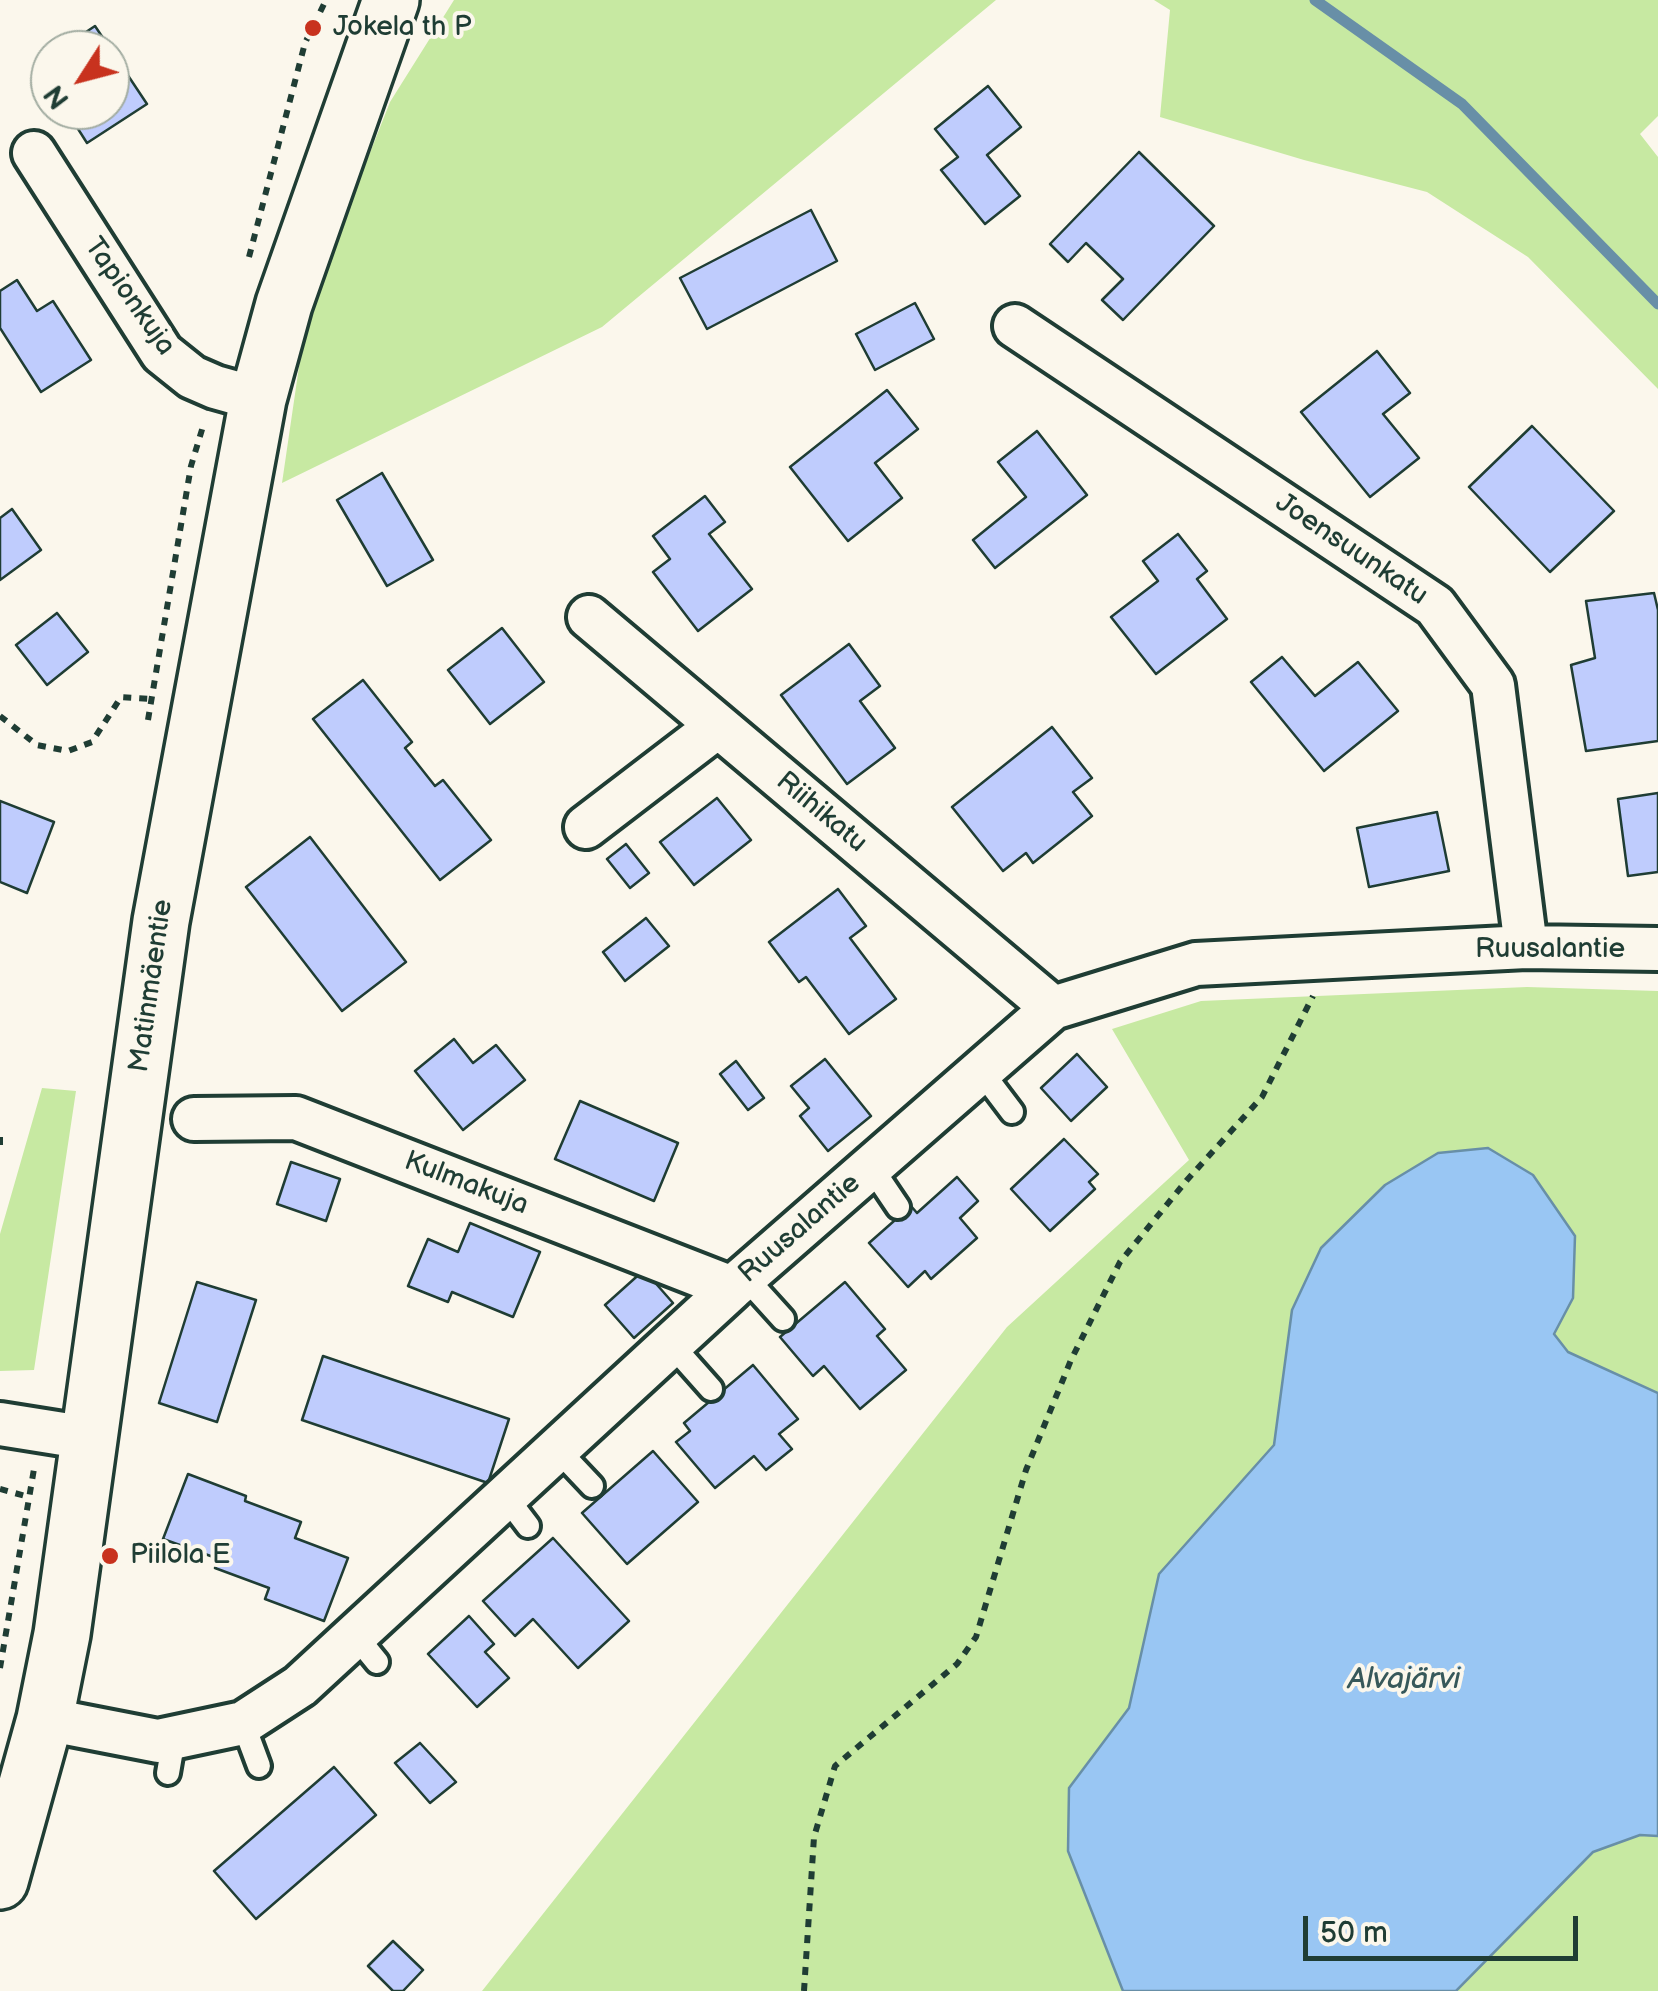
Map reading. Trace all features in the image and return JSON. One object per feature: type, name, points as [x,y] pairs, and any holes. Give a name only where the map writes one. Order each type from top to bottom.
[{"type":"main road","name":"Matinmäentie","points":[[0,1880],[45,1719],[62,1634],[161,921],[258,398],[284,304],[391,0]]},
{"type":"main road","name":"Matinmäentie","points":[[357,104],[420,0]]},
{"type":"street","name":"Tapionkuja","points":[[34,154],[162,353],[192,377],[215,388],[258,398]]},
{"type":"street","name":"Joensuunkatu","points":[[1015,326],[1435,606],[1492,685],[1526,947]]},
{"type":"street","name":"Riihikatu","points":[[589,617],[1053,1008]]},
{"type":"street","points":[[586,828],[718,726]]},
{"type":"street","name":"Ruusalantie","points":[[45,1719],[158,1741],[171,1755],[244,1723],[366,1649],[517,1511],[558,1449],[738,1282],[1053,1008],[1196,964],[1526,947],[1658,950]]},
{"type":"street","name":"Kulmakuja","points":[[194,1119],[296,1118],[738,1282]]},
{"type":"street","points":[[0,1424],[88,1438]]},
{"type":"lane","points":[[981,1071],[1012,1112]]},
{"type":"lane","points":[[871,1167],[898,1207]]},
{"type":"lane","points":[[738,1282],[783,1319]]},
{"type":"lane","points":[[671,1344],[711,1389]]},
{"type":"lane","points":[[558,1449],[592,1486]]},
{"type":"lane","points":[[244,1723],[258,1766]]},
{"type":"path","points":[[0,716],[36,745],[68,752],[92,742],[121,697],[152,699]]},
{"type":"path","points":[[804,1991],[814,1836],[835,1766],[957,1664],[976,1637],[1026,1470],[1071,1360],[1120,1262],[1186,1180],[1262,1097],[1322,980]]},
{"type":"path","points":[[0,1137],[0,1145]]},
{"type":"path","points":[[0,1490],[29,1498]]},
{"type":"green space","points":[[454,0],[996,0],[602,327],[282,483],[307,312],[390,102]]},
{"type":"green space","points":[[1154,0],[1658,0],[1658,116],[1640,134],[1658,157],[1658,389],[1528,257],[1427,192],[1160,117],[1170,10]]},
{"type":"green space","points":[[1527,987],[1658,991],[1658,1393],[1568,1352],[1554,1334],[1292,1311],[1274,1445],[1159,1574],[1209,1991],[482,1991],[1007,1327],[1189,1160],[1112,1029],[1201,1001]]},
{"type":"green space","points":[[42,1088],[76,1091],[34,1370],[0,1371],[0,1234]]},
{"type":"green space","points":[[1640,1835],[1658,1836],[1658,1991],[1346,1991],[1539,1857]]},
{"type":"water","name":"Alvajärvi","points":[[1488,1148],[1533,1175],[1575,1236],[1573,1298],[1554,1334],[1568,1352],[1658,1393],[1658,1836],[1640,1835],[1593,1852],[1456,1991],[1123,1991],[1068,1851],[1069,1788],[1129,1708],[1159,1574],[1274,1445],[1292,1310],[1321,1248],[1385,1185],[1438,1153]]},
{"type":"building","points":[[130,78],[147,104],[130,115]]},
{"type":"building","points":[[988,86],[1021,127],[987,155],[1020,196],[985,224],[941,170],[958,157],[935,129]]},
{"type":"building","points":[[79,130],[107,130],[87,143]]},
{"type":"building","points":[[1139,152],[1214,226],[1123,320],[1102,300],[1123,279],[1086,243],[1068,262],[1050,244]]},
{"type":"building","points":[[811,210],[837,261],[707,329],[680,278]]},
{"type":"building","points":[[17,280],[37,311],[53,301],[91,360],[41,392],[0,328],[0,291]]},
{"type":"building","points":[[915,303],[934,339],[875,370],[856,334]]},
{"type":"building","points":[[1377,351],[1410,393],[1383,414],[1419,458],[1370,497],[1301,412]]},
{"type":"building","points":[[887,390],[918,429],[875,463],[902,498],[848,541],[790,467]]},
{"type":"building","points":[[1532,426],[1614,511],[1550,572],[1469,487]]},
{"type":"building","points":[[1037,431],[1087,495],[995,568],[973,540],[1026,497],[998,462]]},
{"type":"building","points":[[382,473],[433,560],[387,586],[337,500]]},
{"type":"building","points":[[705,496],[725,522],[709,534],[752,589],[698,631],[653,572],[670,559],[653,536]]},
{"type":"building","points":[[12,509],[41,550],[0,580],[0,518]]},
{"type":"building","points":[[1178,534],[1207,571],[1197,579],[1227,619],[1156,674],[1111,617],[1158,581],[1143,561]]},
{"type":"building","points":[[1654,593],[1658,610],[1658,741],[1586,751],[1571,665],[1595,658],[1586,601]]},
{"type":"building","points":[[57,613],[88,652],[47,685],[16,645]]},
{"type":"building","points":[[502,628],[544,682],[490,724],[448,670]]},
{"type":"building","points":[[849,644],[880,686],[860,701],[895,748],[847,784],[781,695]]},
{"type":"building","points":[[1282,657],[1315,696],[1358,662],[1398,711],[1324,771],[1251,682]]},
{"type":"building","points":[[363,680],[412,742],[405,748],[435,786],[443,780],[491,840],[440,880],[313,719]]},
{"type":"building","points":[[1052,727],[1092,778],[1073,792],[1092,816],[1033,863],[1026,853],[1003,871],[952,807]]},
{"type":"building","points":[[1658,793],[1658,872],[1628,876],[1618,799]]},
{"type":"building","points":[[717,798],[751,840],[694,885],[660,842]]},
{"type":"building","points":[[0,801],[54,822],[27,893],[0,882]]},
{"type":"building","points":[[1437,812],[1449,871],[1369,887],[1357,828]]},
{"type":"building","points":[[310,837],[406,962],[342,1011],[246,887]]},
{"type":"building","points":[[626,844],[649,873],[630,888],[607,859]]},
{"type":"building","points":[[838,889],[866,926],[850,938],[896,999],[849,1034],[806,977],[799,982],[769,942]]},
{"type":"building","points":[[646,918],[669,946],[625,981],[603,952]]},
{"type":"building","points":[[454,1039],[473,1063],[496,1045],[525,1080],[463,1130],[415,1071]]},
{"type":"building","points":[[1077,1054],[1107,1087],[1071,1121],[1041,1088]]},
{"type":"building","points":[[825,1059],[871,1116],[828,1151],[800,1116],[809,1108],[791,1086]]},
{"type":"building","points":[[736,1061],[764,1098],[748,1110],[720,1074]]},
{"type":"building","points":[[580,1101],[678,1143],[654,1201],[555,1159]]},
{"type":"building","points":[[1064,1139],[1098,1174],[1089,1182],[1095,1189],[1050,1231],[1011,1189]]},
{"type":"building","points":[[291,1162],[340,1179],[326,1221],[277,1204]]},
{"type":"building","points":[[957,1177],[978,1201],[960,1218],[977,1238],[931,1279],[925,1271],[908,1287],[869,1243],[911,1206],[917,1213]]},
{"type":"building","points":[[470,1223],[540,1252],[513,1317],[452,1292],[448,1302],[408,1286],[428,1239],[458,1252]]},
{"type":"building","points":[[644,1270],[673,1303],[634,1338],[605,1305]]},
{"type":"building","points":[[197,1282],[256,1300],[217,1422],[159,1403]]},
{"type":"building","points":[[845,1282],[885,1329],[877,1336],[906,1370],[860,1409],[824,1366],[813,1376],[780,1337]]},
{"type":"building","points":[[323,1356],[509,1419],[488,1483],[302,1420]]},
{"type":"building","points":[[753,1365],[798,1419],[779,1434],[792,1449],[766,1470],[754,1456],[715,1488],[676,1442],[690,1431],[684,1423]]},
{"type":"building","points":[[653,1451],[698,1502],[627,1564],[582,1513]]},
{"type":"building","points":[[188,1474],[301,1522],[295,1538],[348,1558],[324,1621],[265,1599],[269,1588],[215,1568],[219,1559],[163,1539]]},
{"type":"building","points":[[553,1538],[629,1621],[578,1668],[533,1619],[515,1636],[483,1601]]},
{"type":"building","points":[[469,1616],[494,1644],[485,1652],[509,1678],[477,1707],[428,1654]]},
{"type":"building","points":[[420,1743],[456,1782],[430,1803],[395,1763]]},
{"type":"building","points":[[334,1767],[376,1815],[256,1919],[214,1871]]},
{"type":"building","points":[[393,1941],[423,1970],[403,1991],[393,1991],[368,1966]]},
{"type":"waterway","points":[[1315,0],[1462,104],[1658,304]]},
{"type":"place","name":"Jokela th P","points":[[313,28]]},
{"type":"place","name":"Piilola E","points":[[110,1556]]}]
